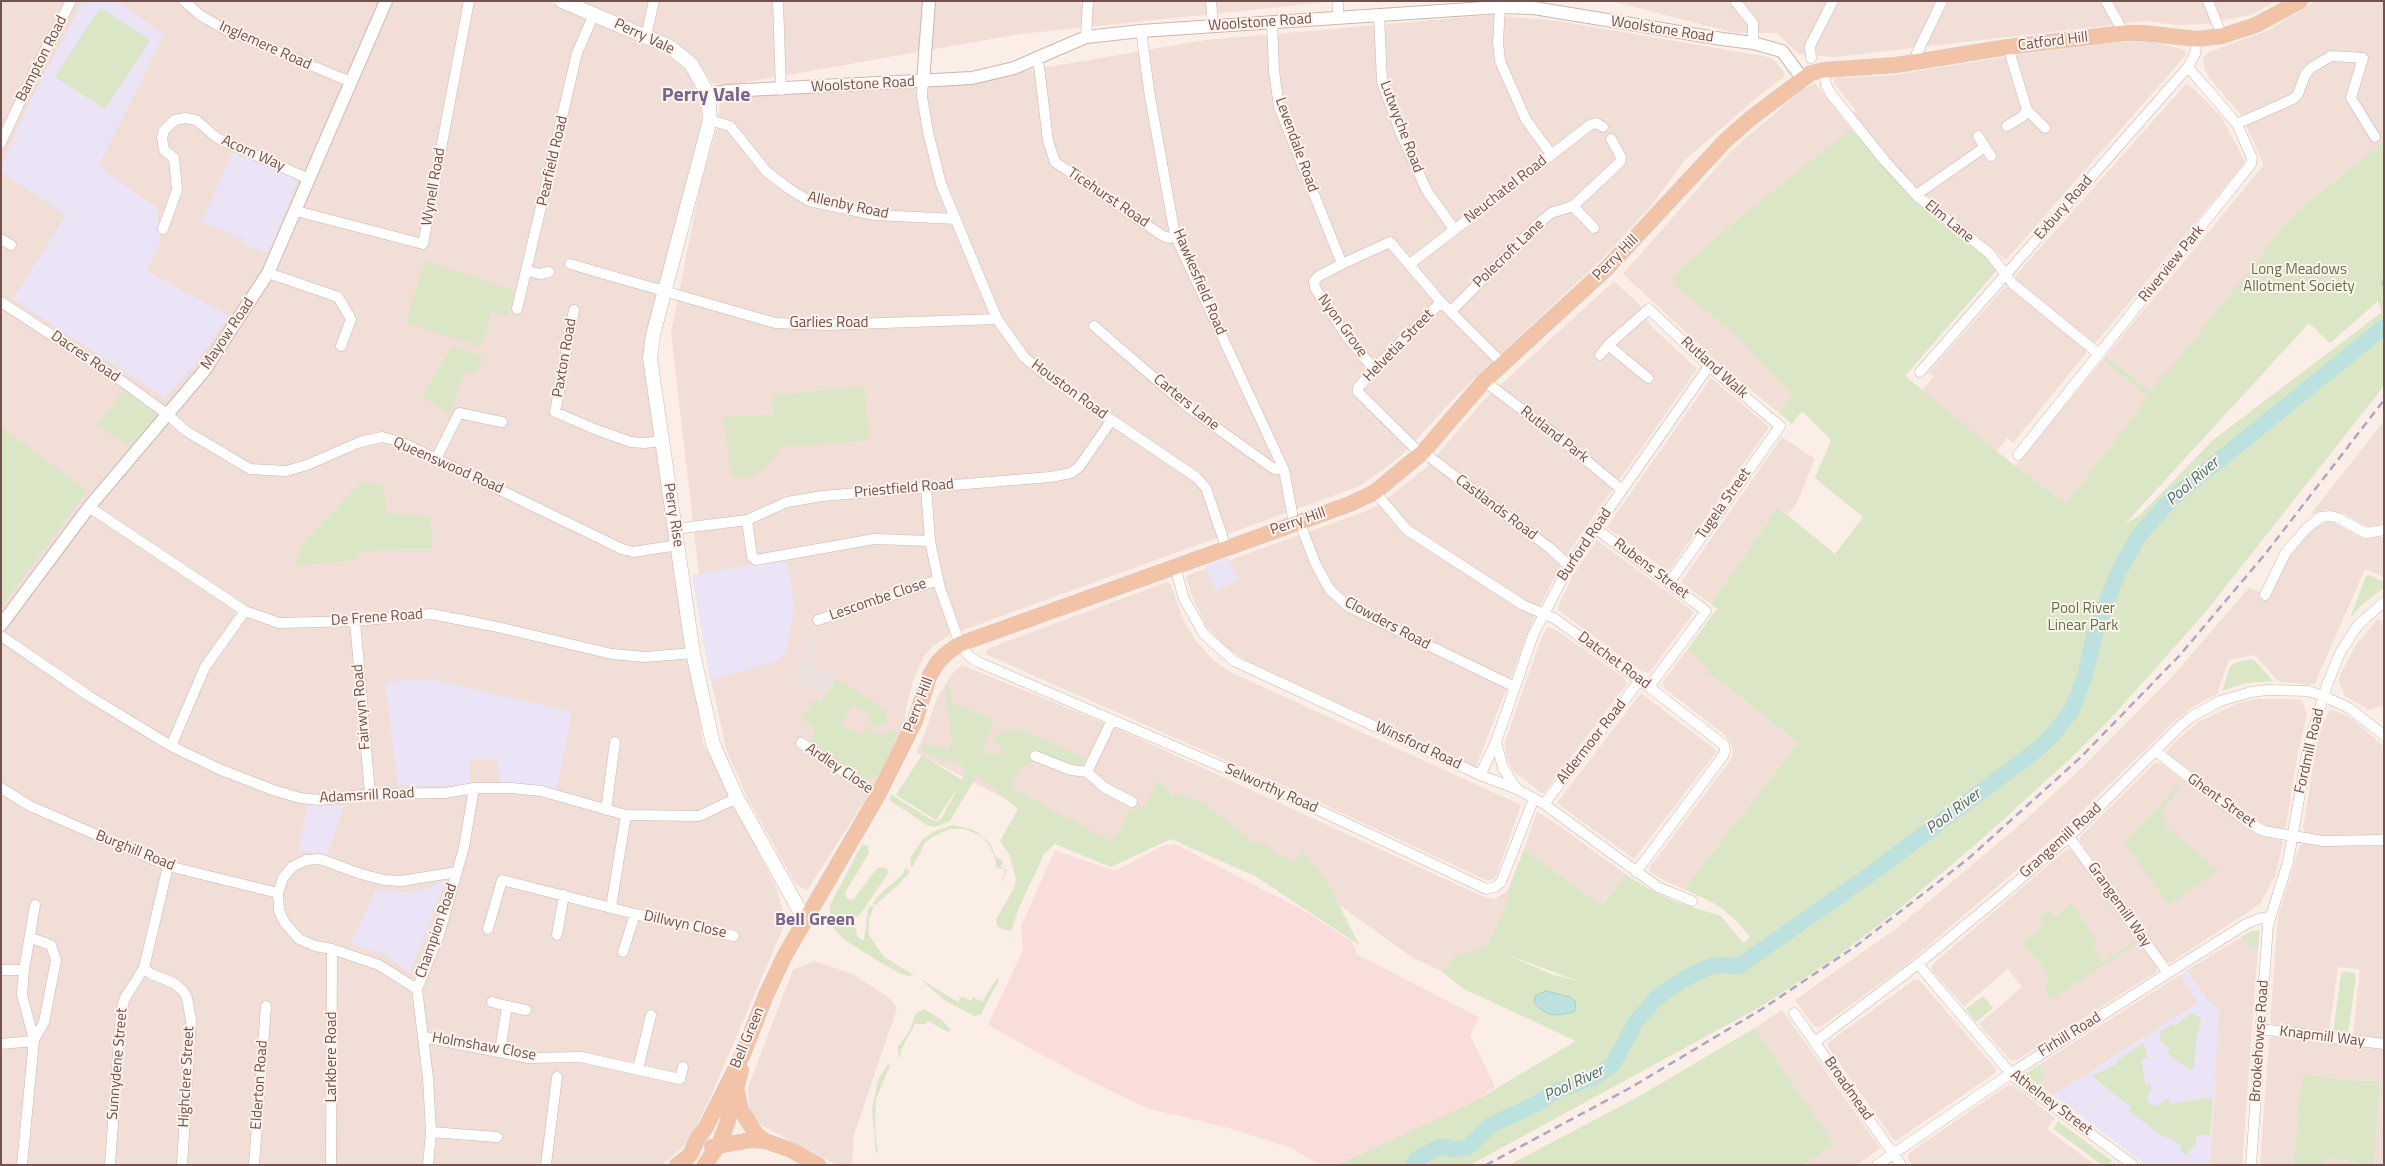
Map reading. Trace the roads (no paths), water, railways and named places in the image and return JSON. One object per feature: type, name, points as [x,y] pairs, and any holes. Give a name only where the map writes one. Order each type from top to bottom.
[{"type":"main road","name":"Perry Vale","points":[[562,1],[578,4],[594,14],[646,36],[681,55],[691,64],[708,94]]},
{"type":"main road","name":"Catford Hill","points":[[1802,78],[1811,73],[1824,70],[1889,66],[2008,47],[2124,33],[2143,32],[2197,39],[2222,36],[2256,25],[2300,1]]},
{"type":"main road","name":"Perry Hill","points":[[805,920],[878,795],[915,721],[929,677],[937,663],[960,644],[1350,504],[1375,492],[1422,453],[1502,363],[1607,268],[1726,140],[1802,78]]},
{"type":"main road","name":"Perry Rise","points":[[708,94],[710,120],[653,335],[650,358],[693,653],[714,744],[737,798],[805,920]]},
{"type":"main road","name":"Bell Green","points":[[690,1155],[699,1136],[706,1130],[743,1054],[766,995],[805,920]]},
{"type":"main road","points":[[705,1165],[720,1144],[731,1113],[743,1054]]},
{"type":"main road","points":[[737,1091],[741,1110],[756,1134],[765,1141]]},
{"type":"main road","points":[[677,1165],[690,1155],[720,1144],[750,1140],[765,1141],[790,1150],[818,1165]]},
{"type":"street","name":"Bampton Road","points":[[1,143],[71,1]]},
{"type":"street","name":"Inglemere Road","points":[[184,1],[200,15],[224,29],[351,82]]},
{"type":"street","name":"Mayow Road","points":[[1,625],[89,507],[204,371],[268,273],[386,1]]},
{"type":"street","name":"Wynell Road","points":[[296,211],[423,244],[469,1]]},
{"type":"street","points":[[646,36],[654,1]]},
{"type":"street","points":[[778,1],[781,90]]},
{"type":"street","points":[[923,82],[929,1]]},
{"type":"street","points":[[1086,37],[1088,1]]},
{"type":"street","points":[[1211,1],[1213,26]]},
{"type":"street","points":[[1338,1],[1338,17]]},
{"type":"street","points":[[1735,1],[1753,23],[1753,42]]},
{"type":"street","points":[[1812,58],[1810,46],[1832,1]]},
{"type":"street","points":[[1918,61],[1917,53],[1942,1]]},
{"type":"street","points":[[2106,1],[2114,19],[2120,24],[2124,33]]},
{"type":"street","points":[[2208,1],[2222,36]]},
{"type":"street","points":[[1500,6],[1498,42],[1500,61],[1526,120],[1551,154]]},
{"type":"street","name":"Woolstone Road","points":[[708,94],[728,91],[781,90],[972,78],[1014,68],[1086,37],[1141,31],[1500,6],[1534,8],[1703,36],[1753,42],[1782,51],[1802,78]]},
{"type":"street","name":"Pearfield Road","points":[[517,309],[528,271],[577,53],[594,14]]},
{"type":"street","name":"Lutwyche Road","points":[[1379,15],[1382,82],[1401,134],[1427,191],[1454,229]]},
{"type":"street","name":"Levendale Road","points":[[1272,22],[1274,71],[1279,108],[1342,264]]},
{"type":"street","name":"Hawkesfield Road","points":[[1141,31],[1150,97],[1175,236],[1284,470],[1296,522]]},
{"type":"street","name":"Exbury Road","points":[[1920,372],[2188,68],[2195,54],[2197,39]]},
{"type":"street","points":[[2008,47],[2027,110],[2046,128]]},
{"type":"street","points":[[2237,124],[2293,99],[2298,94],[2305,75],[2311,68],[2331,56],[2363,58],[2351,98],[2375,137]]},
{"type":"street","name":"Ticehurst Road","points":[[1036,58],[1039,66],[1048,141],[1055,162],[1164,236],[1169,238],[1175,236]]},
{"type":"street","name":"Riverview Park","points":[[2018,455],[2249,168],[2252,158],[2237,124],[2188,68]]},
{"type":"street","name":"Elm Lane","points":[[1824,70],[1826,85],[1831,94],[1885,161],[1916,195],[1989,253],[2013,284],[2099,354]]},
{"type":"street","name":"Houston Road","points":[[923,82],[922,96],[928,132],[941,184],[997,318],[1024,357],[1111,421],[1196,477],[1206,488],[1226,547]]},
{"type":"street","points":[[2008,126],[2027,110]]},
{"type":"street","name":"Acorn Way","points":[[163,230],[177,190],[174,158],[164,150],[162,138],[164,130],[175,120],[185,118],[196,120],[217,138],[310,179]]},
{"type":"street","name":"Allenby Road","points":[[710,120],[730,126],[767,172],[809,201],[875,215],[956,218]]},
{"type":"street","name":"Neuchatel Road","points":[[1410,264],[1590,125],[1596,123],[1603,127]]},
{"type":"street","points":[[1978,136],[1991,156]]},
{"type":"street","name":"Polecroft Lane","points":[[1451,311],[1539,222],[1551,213],[1573,206],[1620,162],[1621,157],[1611,139]]},
{"type":"street","points":[[1916,195],[1985,146]]},
{"type":"street","points":[[1573,206],[1594,228]]},
{"type":"street","points":[[1,238],[11,245]]},
{"type":"street","points":[[1342,264],[1390,242],[1441,302],[1502,363]]},
{"type":"street","name":"Garlies Road","points":[[570,264],[775,323],[825,325],[997,318]]},
{"type":"street","name":"Nyon Grove","points":[[1342,264],[1319,276],[1314,281],[1316,288],[1347,337],[1374,369]]},
{"type":"street","points":[[528,271],[540,274],[549,272]]},
{"type":"street","points":[[268,273],[338,297],[351,319],[342,346]]},
{"type":"street","name":"Dacres Road","points":[[1,302],[167,414]]},
{"type":"street","name":"Helvetia Street","points":[[1422,453],[1358,392],[1358,388],[1374,369],[1441,302]]},
{"type":"street","name":"Rutland Walk","points":[[1608,345],[1649,309],[1709,366],[1780,426]]},
{"type":"street","name":"Paxton Road","points":[[574,310],[555,412],[631,442],[662,441]]},
{"type":"street","name":"Carters Lane","points":[[1094,326],[1189,408],[1274,469],[1284,470]]},
{"type":"street","points":[[1600,355],[1608,345],[1648,378]]},
{"type":"street","name":"Burford Road","points":[[1480,775],[1496,742],[1533,635],[1569,566],[1709,366]]},
{"type":"street","name":"Rutland Park","points":[[1484,381],[1552,432],[1622,490]]},
{"type":"street","points":[[436,459],[459,413],[502,422]]},
{"type":"street","name":"Queenswood Road","points":[[167,414],[186,431],[250,469],[286,471],[307,465],[360,442],[382,438],[401,442],[622,549],[633,552],[678,545]]},
{"type":"street","name":"Priestfield Road","points":[[675,529],[747,520],[787,502],[822,496],[1050,477],[1070,473],[1079,467],[1111,421]]},
{"type":"street","name":"Tugela Street","points":[[1669,583],[1780,426]]},
{"type":"street","name":"Castlands Road","points":[[1422,453],[1551,549],[1569,566]]},
{"type":"street","points":[[926,488],[930,541],[938,580],[960,644]]},
{"type":"street","name":"Datchet Road","points":[[1375,492],[1407,530],[1523,605],[1554,618],[1640,680],[1722,743],[1725,751],[1636,872]]},
{"type":"street","name":"De Frene Road","points":[[89,507],[245,611],[279,624],[355,621],[431,614],[493,626],[612,654],[644,657],[693,653]]},
{"type":"street","points":[[2265,595],[2286,552],[2307,528],[2321,517],[2338,518],[2366,533],[2384,530]]},
{"type":"street","points":[[747,520],[752,557],[756,560],[874,539],[930,541]]},
{"type":"street","name":"Clowders Road","points":[[1296,522],[1330,590],[1349,607],[1516,687]]},
{"type":"street","name":"Rubens Street","points":[[1595,528],[1706,611],[1649,687]]},
{"type":"street","name":"Winsford Road","points":[[1175,566],[1184,598],[1204,634],[1234,661],[1480,775],[1517,789],[1544,804],[1658,887],[1692,901]]},
{"type":"street","name":"Lescombe Close","points":[[818,620],[938,580]]},
{"type":"street","name":"Fordmill Road","points":[[2270,917],[2285,873],[2308,747],[2323,696],[2345,644],[2358,625],[2382,607]]},
{"type":"street","points":[[170,746],[205,666],[245,611]]},
{"type":"street","name":"Fairwyn Road","points":[[355,621],[370,794]]},
{"type":"street","name":"Adamsrill Road","points":[[1,636],[90,696],[170,746],[228,772],[273,790],[300,798],[320,800],[370,794],[445,793],[474,788],[541,791],[626,815],[699,816],[737,798]]},
{"type":"street","name":"Selworthy Road","points":[[960,644],[969,656],[978,662],[1278,791],[1486,889],[1495,887],[1501,882],[1534,798]]},
{"type":"street","name":"Aldermoor Road","points":[[1544,804],[1640,680]]},
{"type":"street","name":"Grangemill Road","points":[[1815,1042],[1918,964],[2069,837],[2155,751],[2191,718],[2220,700],[2235,695],[2280,689],[2308,692],[2323,696],[2361,716],[2384,735]]},
{"type":"street","points":[[1087,772],[1112,720]]},
{"type":"street","points":[[606,810],[615,742]]},
{"type":"street","points":[[1496,742],[1503,768],[1517,789]]},
{"type":"street","name":"Ardley Close","points":[[801,743],[878,795]]},
{"type":"street","name":"Ghent Street","points":[[2155,751],[2258,828],[2271,833],[2293,837],[2335,841],[2384,840]]},
{"type":"street","points":[[1035,756],[1071,770],[1087,772],[1104,788],[1132,802]]},
{"type":"street","name":"Burghill Road","points":[[1,788],[30,806],[168,866],[278,893]]},
{"type":"street","name":"Champion Road","points":[[428,1165],[431,1132],[428,1078],[418,989],[439,935],[464,847],[474,788]]},
{"type":"street","points":[[611,907],[626,815]]},
{"type":"street","name":"Grangemill Way","points":[[2069,837],[2168,973]]},
{"type":"street","points":[[418,989],[379,965],[332,949],[315,946],[299,939],[285,923],[280,910],[278,893],[283,878],[292,866],[306,860],[320,859],[360,874],[384,880],[401,881],[457,872]]},
{"type":"street","points":[[144,968],[168,866]]},
{"type":"street","name":"Dillwyn Close","points":[[488,929],[502,880],[635,914],[734,936]]},
{"type":"street","points":[[557,935],[564,895]]},
{"type":"street","points":[[22,1165],[34,1040],[22,995],[24,970],[35,906]]},
{"type":"street","name":"Dillwyn Close","points":[[623,952],[635,914]]},
{"type":"street","name":"Firhill Road","points":[[1877,1165],[2010,1074],[2168,973],[2246,924],[2270,917]]},
{"type":"street","name":"Brookehowse Road","points":[[2251,1165],[2270,917]]},
{"type":"street","points":[[30,938],[51,945],[56,960],[44,1022],[34,1040]]},
{"type":"street","name":"Larkbere Road","points":[[331,1165],[332,949]]},
{"type":"street","name":"Athelney Street","points":[[1918,964],[2010,1074],[2129,1164]]},
{"type":"street","name":"Sunnydene Street","points":[[110,1165],[121,1011],[125,998],[144,968]]},
{"type":"street","name":"Highclere Street","points":[[144,968],[151,974],[174,983],[183,991],[187,998],[191,1020],[182,1165]]},
{"type":"street","points":[[1,970],[24,970]]},
{"type":"street","points":[[492,1002],[526,1010]]},
{"type":"street","name":"Elderton Road","points":[[254,1165],[266,1006]]},
{"type":"street","points":[[500,1051],[507,1006]]},
{"type":"street","name":"Broadmead","points":[[1794,1013],[1901,1165]]},
{"type":"street","points":[[638,1069],[651,1015]]},
{"type":"street","name":"Knapmill Way","points":[[2261,1030],[2384,1044]]},
{"type":"street","name":"Holmshaw Close","points":[[423,1036],[529,1058],[581,1056],[680,1079],[683,1067]]},
{"type":"street","points":[[1,1044],[34,1040]]},
{"type":"street","points":[[546,1165],[557,1077]]},
{"type":"street","points":[[431,1132],[497,1136]]},
{"type":"water","points":[[1546,991],[1570,997],[1575,1001],[1576,1009],[1574,1012],[1559,1015],[1549,1014],[1539,1008],[1534,1002],[1535,996]]},
{"type":"waterway","points":[[2382,284],[2384,280]]},
{"type":"waterway","name":"Pool River","points":[[1413,1165],[1417,1159],[1439,1147],[1454,1150],[1468,1147],[1491,1125],[1536,1104],[1554,1092],[1597,1076],[1613,1064],[1636,1022],[1656,998],[1686,978],[1713,965],[1739,966],[1872,873],[2033,753],[2051,737],[2072,710],[2085,676],[2095,633],[2117,575],[2138,537],[2171,499],[2384,327]]},
{"type":"railway","points":[[1486,1165],[1630,1088],[1762,1009],[1856,946],[1969,858],[2080,758],[2180,655],[2266,553],[2384,400]]},
{"type":"district","name":"Perry Vale","points":[[706,96]]},
{"type":"district","name":"Bell Green","points":[[815,921]]},
{"type":"park label","name":"Long Meadows Allotment Society","points":[[2299,278]]},
{"type":"park label","name":"Pool River Linear Park","points":[[2083,618]]}]
